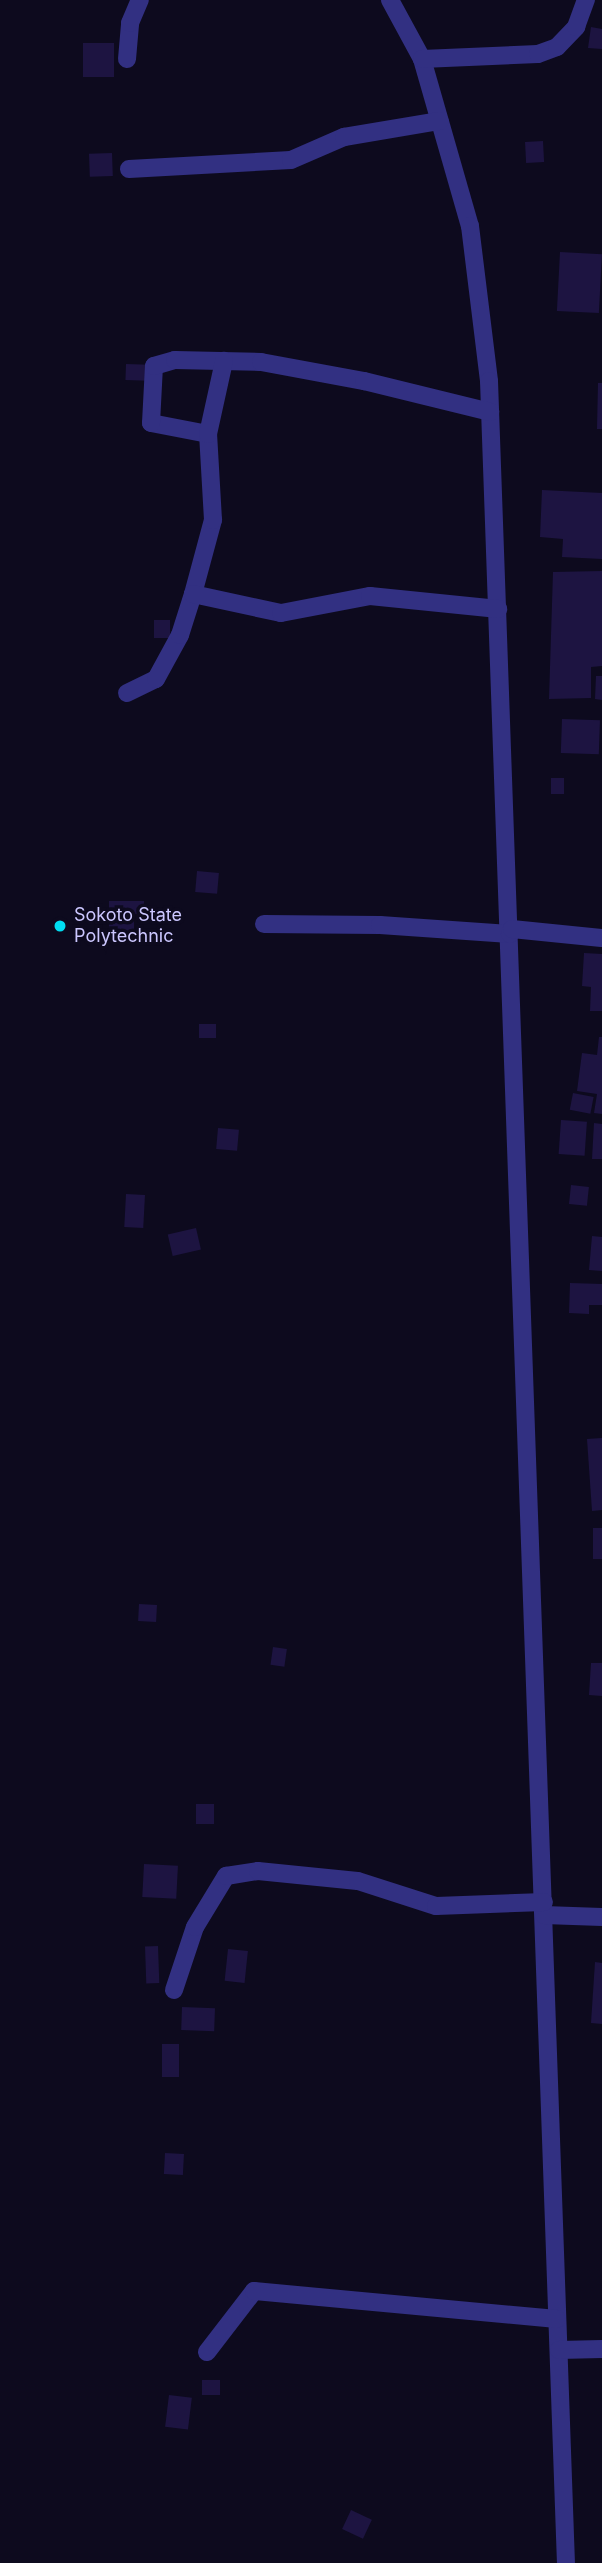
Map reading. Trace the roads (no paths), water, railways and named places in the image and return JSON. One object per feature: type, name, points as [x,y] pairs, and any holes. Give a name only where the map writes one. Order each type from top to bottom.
[{"type":"street","points":[[127,59],[130,23],[140,0]]},
{"type":"street","points":[[390,0],[422,59],[470,226],[490,412],[566,2563]]},
{"type":"street","points":[[422,59],[538,54],[557,47],[576,27],[586,0]]},
{"type":"street","points":[[129,169],[230,167],[291,159],[344,137],[440,121]]},
{"type":"street","points":[[208,434],[150,423],[154,366],[176,360],[261,362],[364,381],[490,412]]},
{"type":"street","points":[[127,693],[156,679],[180,635],[193,594],[213,520],[208,434],[224,361]]},
{"type":"street","points":[[193,594],[281,613],[370,596],[498,609]]},
{"type":"street","points":[[264,924],[380,925],[510,934]]},
{"type":"street","points":[[510,934],[512,929],[602,938]]},
{"type":"street","points":[[174,1990],[195,1927],[226,1876],[258,1871],[358,1881],[436,1906],[544,1908],[602,1917]]},
{"type":"street","points":[[207,2352],[254,2291],[557,2319]]},
{"type":"street","points":[[559,2350],[602,2349]]},
{"type":"place","name":"Sokoto State Polytechnic","points":[[60,926]]}]
